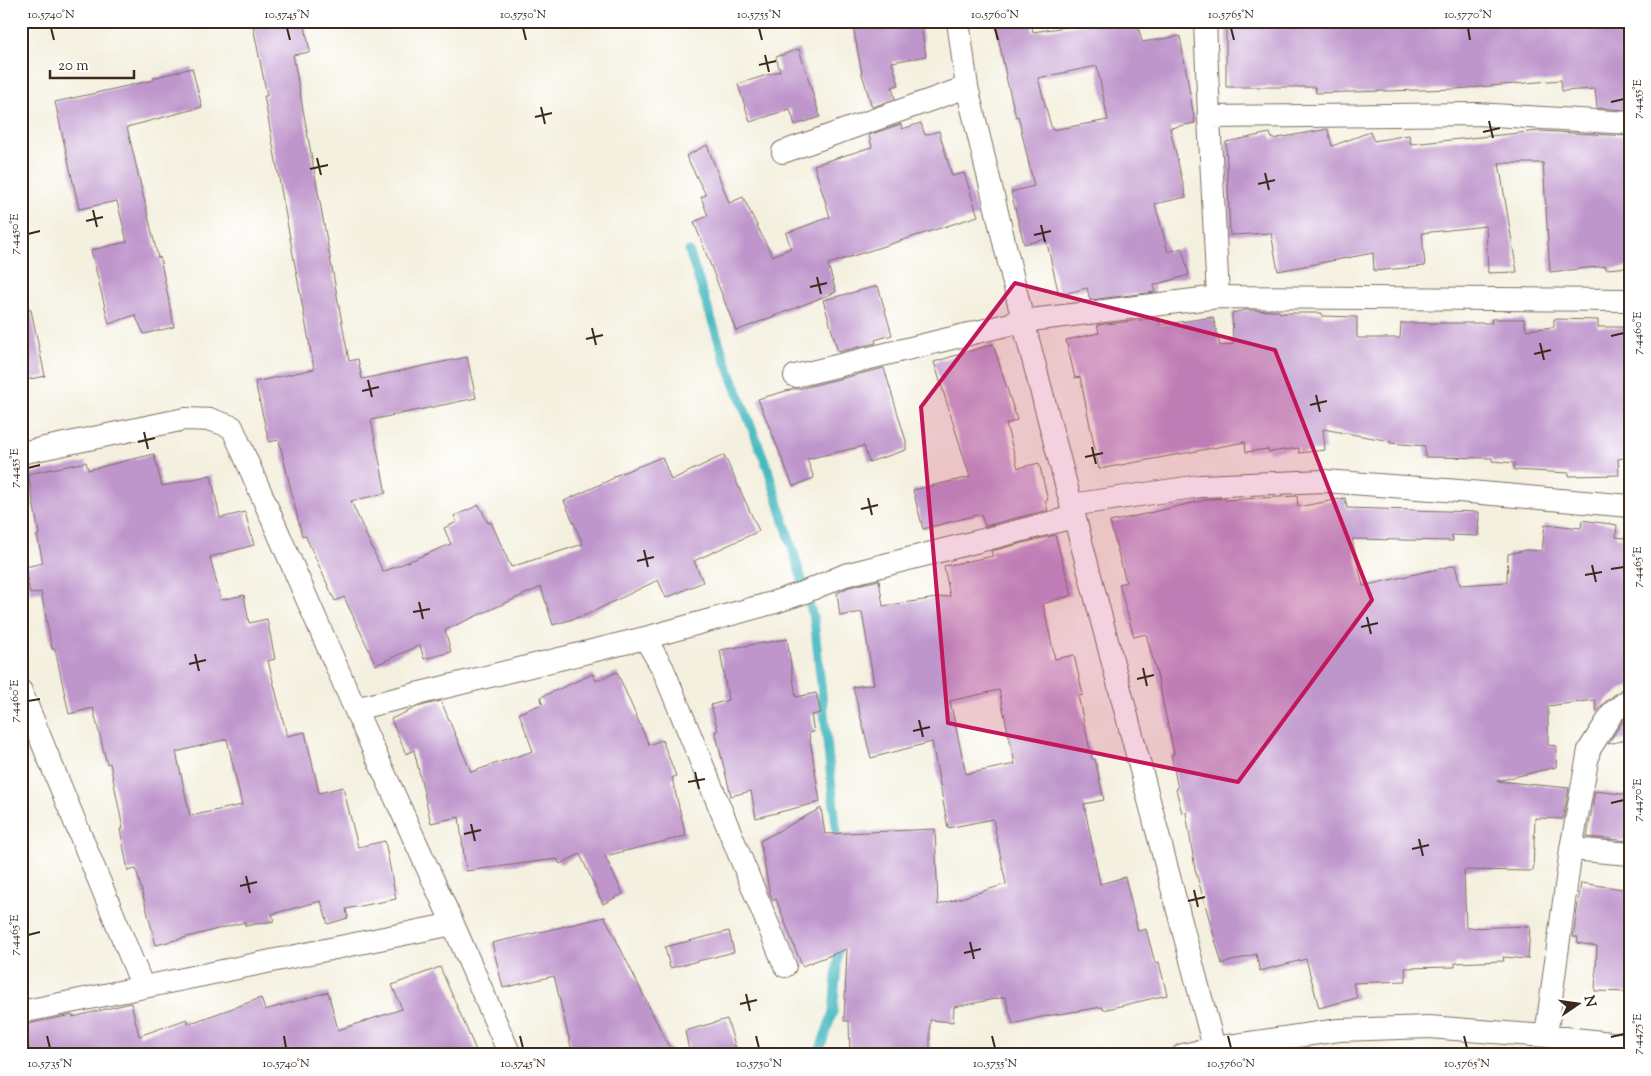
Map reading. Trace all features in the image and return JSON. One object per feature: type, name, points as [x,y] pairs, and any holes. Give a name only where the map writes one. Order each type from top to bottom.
[{"type":"street","points":[[958,21],[967,87],[1023,321],[1216,1052]]},
{"type":"street","points":[[1205,21],[1208,117],[1218,296]]},
{"type":"street","points":[[783,152],[967,87]]},
{"type":"street","points":[[1208,117],[1476,114],[1630,123]]},
{"type":"street","points":[[795,376],[1023,321],[1218,296],[1630,300]]},
{"type":"street","points":[[21,454],[185,419],[212,420],[232,428],[510,1055]]},
{"type":"street","points":[[356,709],[644,638],[772,604],[845,575],[1073,511],[1200,486],[1324,480],[1630,506]]},
{"type":"street","points":[[644,638],[663,669],[785,966]]},
{"type":"street","points":[[21,691],[143,987]]},
{"type":"street","points":[[1546,1036],[1571,849],[1589,750],[1613,712],[1630,700]]},
{"type":"street","points":[[1571,849],[1630,854]]},
{"type":"street","points":[[21,1012],[453,924]]},
{"type":"street","points":[[1183,1055],[1216,1052],[1339,1030],[1429,1027],[1630,1045]]},
{"type":"highlighted area","points":[[1015,283],[1275,350],[1372,600],[1238,782],[948,723],[921,407]]},
{"type":"building","points":[[252,21],[304,21],[310,52],[293,55],[349,361],[358,359],[362,379],[467,357],[476,398],[371,420],[386,493],[351,501],[383,572],[451,544],[444,528],[457,522],[454,516],[479,505],[488,523],[491,522],[511,567],[583,544],[564,501],[614,478],[614,476],[662,457],[671,480],[724,455],[759,531],[694,561],[703,582],[666,598],[658,580],[586,615],[553,625],[541,587],[445,630],[451,652],[424,659],[420,645],[376,665],[344,597],[335,601],[305,535],[302,536],[279,440],[269,442],[255,382],[314,369],[264,96],[267,96]]},
{"type":"building","points":[[852,21],[920,21],[926,56],[892,62],[899,85],[892,87],[895,99],[872,107],[862,74]]},
{"type":"building","points":[[995,21],[1031,21],[1033,32],[1106,21],[1137,21],[1142,42],[1180,36],[1195,123],[1170,128],[1186,197],[1155,204],[1168,252],[1182,248],[1189,275],[1154,285],[1155,292],[1090,300],[1087,288],[1059,295],[1046,239],[1024,244],[1011,192],[1034,186],[1018,116],[1016,117]],"holes":[[[1097,66],[1108,120],[1052,130],[1038,78]]]},
{"type":"building","points":[[1248,21],[1626,21],[1630,42],[1630,106],[1628,110],[1597,108],[1595,89],[1562,91],[1561,80],[1456,89],[1316,93],[1315,87],[1226,87],[1226,24],[1248,24]]},
{"type":"building","points":[[799,49],[820,117],[795,125],[790,109],[750,122],[738,84],[780,71],[776,57]]},
{"type":"building","points":[[192,68],[202,107],[127,127],[158,258],[160,257],[174,327],[144,334],[135,315],[109,324],[91,250],[127,242],[117,201],[79,209],[55,102],[154,80],[153,78]]},
{"type":"building","points":[[921,123],[925,135],[939,131],[952,176],[964,173],[978,216],[828,264],[836,292],[736,331],[694,222],[708,216],[701,197],[706,195],[686,156],[707,145],[729,203],[743,197],[772,256],[791,248],[786,233],[830,217],[814,165],[872,147],[869,135],[901,124],[902,129]]},
{"type":"building","points":[[1328,129],[1332,146],[1370,132],[1374,141],[1409,135],[1411,144],[1539,131],[1628,136],[1630,267],[1606,269],[1606,266],[1550,272],[1543,163],[1499,163],[1517,272],[1488,273],[1486,226],[1422,233],[1425,266],[1374,271],[1373,253],[1278,271],[1271,233],[1230,235],[1226,142],[1270,133],[1272,139]]},
{"type":"building","points":[[878,286],[892,335],[875,340],[876,343],[838,352],[823,300]]},
{"type":"building","points":[[31,310],[45,376],[21,381],[21,311]]},
{"type":"building","points":[[1246,310],[1279,311],[1280,313],[1322,313],[1322,316],[1357,317],[1357,338],[1400,338],[1401,323],[1492,323],[1491,319],[1524,319],[1526,330],[1554,327],[1554,319],[1598,320],[1598,327],[1630,327],[1630,457],[1618,459],[1619,475],[1569,476],[1569,473],[1514,470],[1514,463],[1492,461],[1492,458],[1425,457],[1425,446],[1390,443],[1390,441],[1323,429],[1325,450],[1299,453],[1299,448],[1269,452],[1268,449],[1246,452],[1245,442],[1099,469],[1080,377],[1075,378],[1066,340],[1099,333],[1097,325],[1159,318],[1160,325],[1213,317],[1220,346],[1233,344],[1232,313]]},
{"type":"building","points":[[993,344],[1017,420],[1006,424],[1018,468],[1039,463],[1048,500],[1045,501],[1048,510],[985,526],[981,514],[923,529],[913,490],[970,477],[934,362]]},
{"type":"building","points":[[884,368],[906,441],[906,450],[869,462],[864,446],[807,459],[814,478],[793,486],[758,399]]},
{"type":"building","points":[[154,454],[162,486],[211,475],[220,518],[245,512],[254,545],[210,557],[221,600],[244,595],[249,623],[267,619],[275,659],[268,661],[287,736],[305,732],[319,793],[343,787],[358,847],[385,841],[396,899],[346,909],[348,918],[328,924],[321,901],[272,914],[274,921],[245,926],[245,922],[156,945],[136,869],[128,871],[120,829],[123,829],[110,763],[107,764],[93,708],[69,714],[55,649],[52,649],[41,592],[30,594],[25,567],[43,563],[28,474],[86,462],[88,470]],"holes":[[[227,739],[242,805],[190,816],[176,752]]]},
{"type":"building","points":[[1297,496],[1298,507],[1345,498],[1347,508],[1479,512],[1478,536],[1452,535],[1453,541],[1352,539],[1363,586],[1455,565],[1460,585],[1507,582],[1508,554],[1526,550],[1542,551],[1545,524],[1581,528],[1582,520],[1617,525],[1616,537],[1630,539],[1630,686],[1622,689],[1605,702],[1597,712],[1595,700],[1548,706],[1548,745],[1557,746],[1556,767],[1497,781],[1569,788],[1563,819],[1535,818],[1533,871],[1464,870],[1466,928],[1530,926],[1528,959],[1503,957],[1504,961],[1455,963],[1455,967],[1405,968],[1406,981],[1353,983],[1357,998],[1319,1008],[1306,959],[1260,971],[1256,954],[1222,964],[1195,869],[1186,812],[1182,813],[1176,789],[1178,788],[1171,755],[1174,754],[1157,674],[1146,634],[1134,637],[1119,584],[1126,582],[1110,522],[1210,499],[1224,498],[1225,500]]},
{"type":"building","points":[[1055,535],[1072,595],[1043,604],[1055,659],[1074,655],[1083,695],[1078,696],[1092,759],[1095,759],[1104,800],[1084,804],[1100,884],[1125,877],[1138,931],[1146,929],[1155,963],[1159,962],[1167,995],[1103,1010],[1102,1007],[1041,1017],[1013,1024],[1005,997],[954,1007],[953,1022],[930,1020],[930,1055],[850,1055],[849,1021],[844,1021],[847,949],[802,966],[776,899],[773,901],[770,894],[760,841],[821,808],[825,834],[935,829],[938,905],[1006,884],[993,819],[948,828],[932,742],[871,758],[853,687],[874,684],[862,612],[840,616],[837,593],[849,587],[879,580],[883,606],[950,596],[944,566],[993,556],[991,551]],"holes":[[[999,690],[1015,764],[966,774],[950,701]]]},
{"type":"building","points":[[787,639],[796,697],[816,693],[821,713],[811,715],[814,732],[809,733],[820,802],[756,818],[751,791],[731,796],[715,731],[718,731],[711,705],[728,700],[720,650]]},
{"type":"building","points":[[617,672],[649,745],[662,740],[676,776],[672,778],[686,836],[605,856],[623,894],[603,904],[580,854],[560,864],[557,859],[466,871],[459,817],[431,823],[414,750],[406,754],[391,719],[417,707],[441,701],[471,772],[533,751],[519,713],[542,704],[541,697],[593,674],[596,681]]},
{"type":"building","points":[[1630,716],[1630,739],[1608,744],[1623,721]]},
{"type":"building","points":[[1595,791],[1630,795],[1630,841],[1587,837]]},
{"type":"building","points":[[1581,883],[1630,890],[1630,992],[1595,991],[1597,946],[1577,943],[1578,937],[1573,937]]},
{"type":"building","points":[[605,917],[673,1055],[573,1055],[554,976],[503,988],[492,943]]},
{"type":"building","points":[[729,931],[734,952],[670,968],[665,947]]},
{"type":"building","points":[[440,967],[478,1055],[31,1055],[22,1025],[72,1015],[73,1017],[131,1003],[139,1036],[187,1019],[188,1024],[261,998],[265,1010],[328,992],[338,1030],[402,1009],[392,985]]},
{"type":"building","points":[[727,1019],[738,1055],[690,1055],[685,1031]]},
{"type":"waterway","points":[[689,251],[724,357],[768,469],[814,619],[838,844]]},
{"type":"waterway","points":[[818,1055],[833,1012],[839,941]]}]
